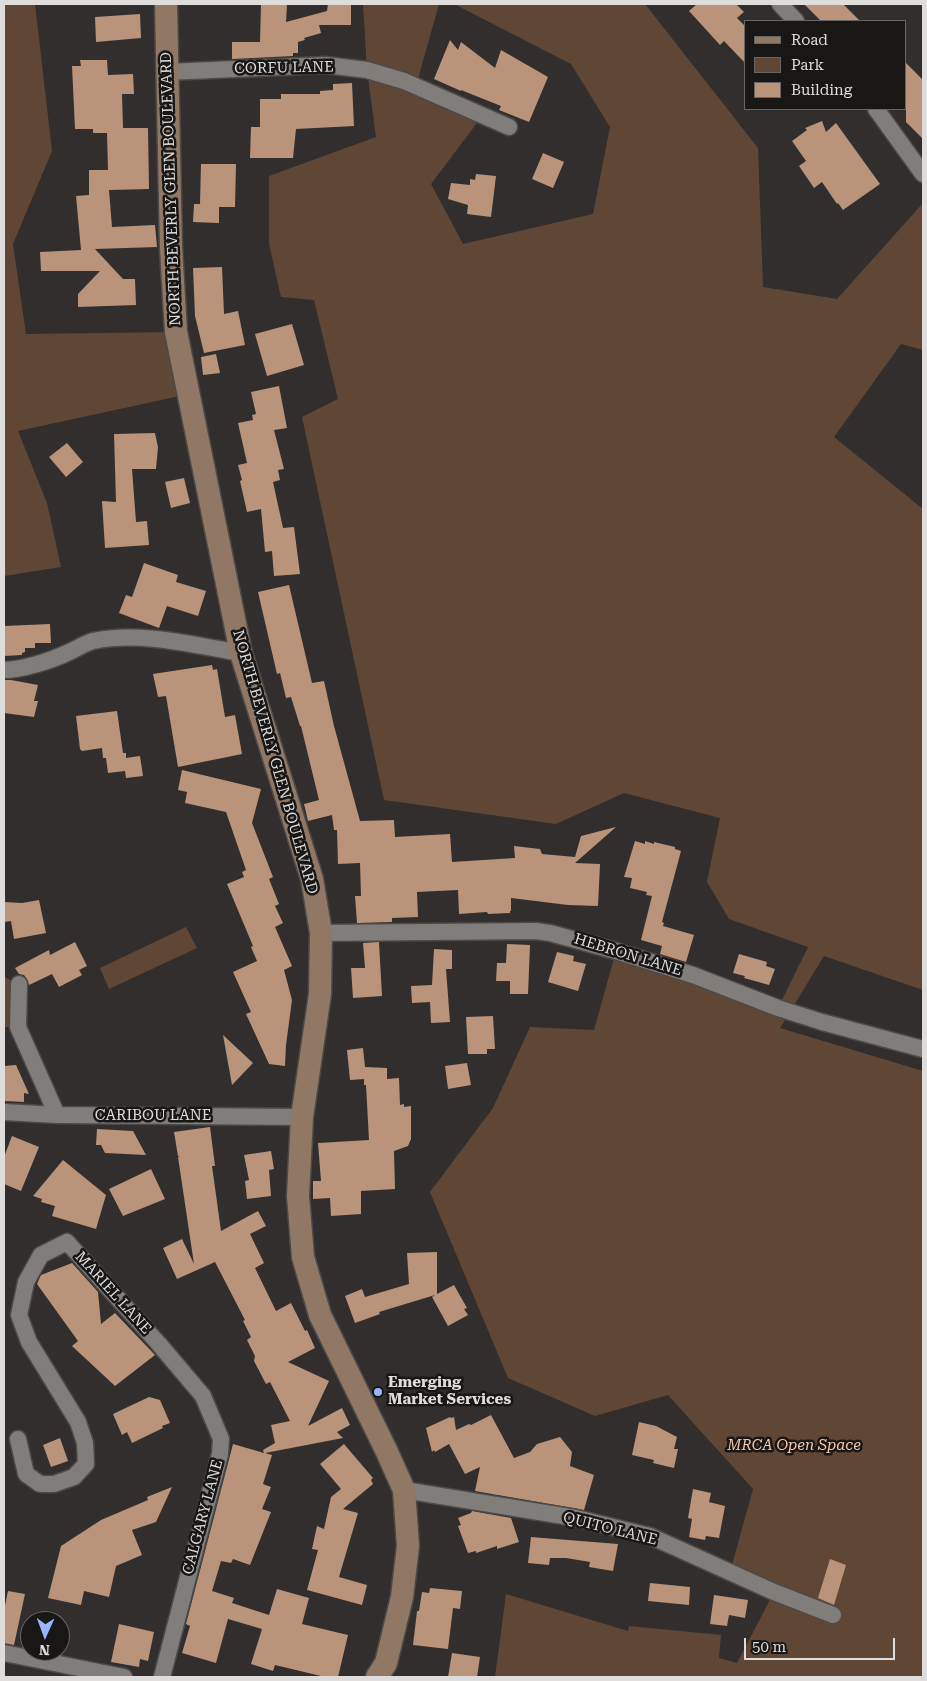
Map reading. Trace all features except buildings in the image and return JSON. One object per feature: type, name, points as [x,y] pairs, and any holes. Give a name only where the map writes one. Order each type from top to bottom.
[{"type":"main road","name":"NORTH BEVERLY GLEN BOULEVARD","points":[[166,4],[171,248],[176,332],[241,653],[312,880],[321,933],[320,994],[302,1116],[298,1196],[304,1257],[320,1315],[404,1490],[408,1546],[402,1597],[386,1663],[377,1677]]},
{"type":"street","points":[[780,4],[795,20]]},
{"type":"street","name":"CORFU LANE","points":[[167,72],[326,65],[367,70],[404,81],[509,126]]},
{"type":"street","points":[[877,110],[923,174]]},
{"type":"street","points":[[4,670],[16,670],[68,653],[90,641],[116,637],[142,637],[241,653]]},
{"type":"street","name":"HEBRON LANE","points":[[321,933],[536,931],[550,933],[692,975],[778,1008],[822,1022],[923,1049]]},
{"type":"street","points":[[19,984],[18,1027],[57,1115]]},
{"type":"street","name":"CARIBOU LANE","points":[[4,1112],[57,1115],[302,1116]]},
{"type":"street","name":"MARIEL LANE","points":[[18,1439],[26,1474],[40,1484],[54,1484],[74,1477],[86,1464],[85,1443],[78,1422],[29,1342],[19,1315],[26,1282],[41,1255],[67,1242],[159,1344]]},
{"type":"street","name":"CALGARY LANE","points":[[159,1344],[203,1396],[221,1439],[220,1454],[162,1677]]},
{"type":"street","name":"QUITO LANE","points":[[404,1490],[576,1518],[650,1536],[774,1592],[833,1615]]},
{"type":"street","points":[[4,1653],[124,1677]]},
{"type":"green space","points":[[4,4],[35,4],[52,151],[13,244],[26,334],[176,332],[189,394],[18,431],[47,503],[61,567],[4,576]]},
{"type":"green space","name":"MRCA Open Space","points":[[363,4],[439,4],[416,86],[483,115],[431,184],[463,244],[593,214],[610,127],[571,64],[454,4],[645,4],[758,148],[763,287],[837,299],[923,203],[923,350],[901,344],[834,437],[923,509],[923,990],[824,956],[780,1028],[923,1071],[923,1677],[495,1677],[506,1594],[628,1631],[629,1626],[721,1635],[719,1658],[737,1663],[774,1592],[730,1572],[753,1489],[668,1395],[595,1416],[508,1378],[430,1192],[493,1108],[530,1027],[594,1030],[616,951],[778,1008],[808,947],[729,919],[707,882],[720,818],[624,793],[556,824],[384,800],[302,417],[338,399],[314,300],[281,297],[269,244],[269,176],[376,137],[367,70]]},
{"type":"green space","points":[[186,927],[197,948],[109,989],[100,968]]},
{"type":"green space","points":[[4,977],[19,984],[18,1027],[4,1027]]},
{"type":"place","name":"Emerging Market Services","points":[[378,1392]]}]
